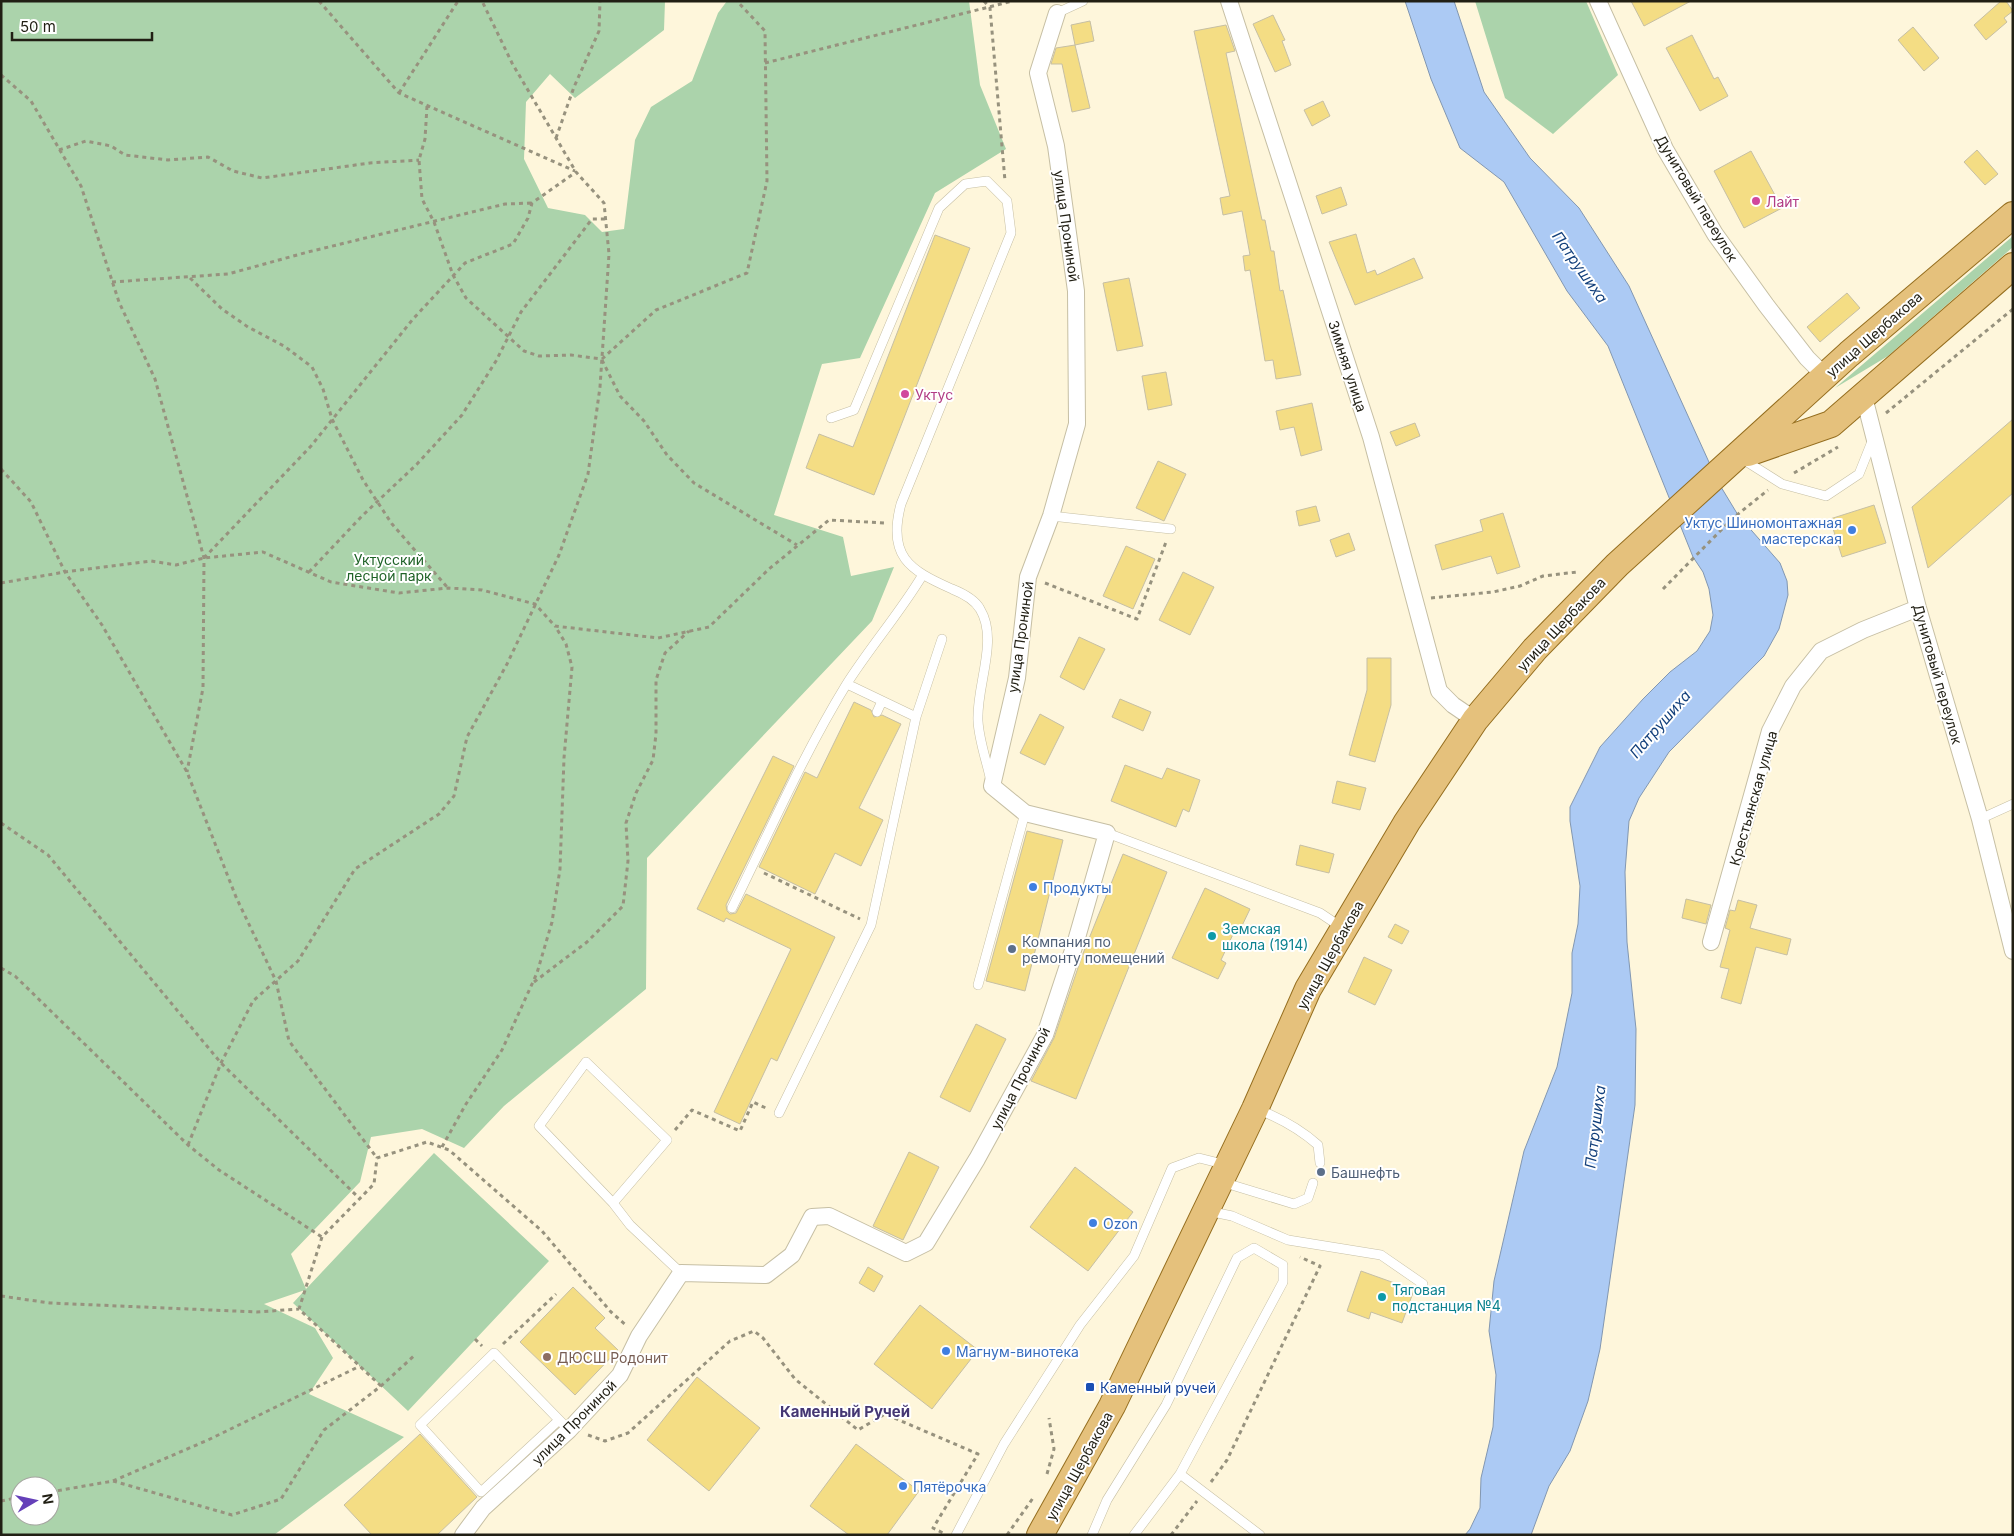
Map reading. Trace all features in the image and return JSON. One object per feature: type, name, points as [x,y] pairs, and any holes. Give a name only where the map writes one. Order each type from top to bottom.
[{"type":"main road","name":"улица Щербакова","points":[[1040,1535],[1112,1406],[1255,1109],[1308,989],[1407,822],[1475,720],[1535,650],[1616,565],[1825,376],[2013,215]]},
{"type":"main road","name":"улица Щербакова","points":[[1730,462],[1831,424],[2013,266]]},
{"type":"street","name":"Зимняя улица","points":[[1229,1],[1371,437],[1439,691],[1453,705],[1475,720]]},
{"type":"street","name":"Дунитовый переулок","points":[[1598,1],[1665,149],[1715,234],[1806,358],[1825,376]]},
{"type":"street","name":"улица Прониной","points":[[992,786],[1017,678],[1028,577],[1051,516],[1077,424],[1076,291],[1056,146],[1038,73],[1057,13]]},
{"type":"street","name":"Дунитовый переулок","points":[[1864,397],[1918,608],[1980,819],[2013,951]]},
{"type":"street","name":"Крестьянская улица","points":[[1711,942],[1770,731],[1793,686],[1821,651],[1863,630],[1918,608]]},
{"type":"street","points":[[992,786],[1025,813],[1107,833]]},
{"type":"street","name":"улица Прониной","points":[[463,1535],[483,1508],[563,1425],[620,1375],[639,1336],[681,1273],[766,1275],[792,1255],[812,1217],[829,1216],[906,1253],[926,1243],[977,1159],[1045,1035],[1076,941],[1107,833]]},
{"type":"lane","points":[[1057,13],[1083,1]]},
{"type":"lane","points":[[831,418],[854,410],[939,208],[965,184],[987,180],[1007,201],[1011,234],[901,504],[895,523],[900,551],[911,568],[922,576],[962,594],[979,606],[988,624],[978,721],[992,786]]},
{"type":"lane","points":[[1730,462],[1782,484],[1826,496],[1859,474],[1874,436]]},
{"type":"lane","points":[[1051,516],[1171,529]]},
{"type":"lane","points":[[732,908],[819,734],[847,684],[900,612],[922,576]]},
{"type":"lane","points":[[779,1113],[872,925],[916,717],[942,639]]},
{"type":"lane","points":[[847,684],[916,717]]},
{"type":"lane","points":[[876,712],[882,701]]},
{"type":"lane","points":[[1980,819],[2013,804]]},
{"type":"lane","points":[[978,984],[1025,813]]},
{"type":"lane","points":[[1107,833],[1320,913],[1344,929]]},
{"type":"lane","points":[[612,1203],[667,1140],[586,1062],[539,1126],[612,1203],[630,1225],[681,1273]]},
{"type":"lane","points":[[1255,1109],[1277,1117],[1304,1132],[1318,1145],[1320,1164]]},
{"type":"lane","points":[[956,1535],[1004,1444],[1080,1325],[1134,1256],[1172,1168],[1199,1158],[1223,1173],[1244,1190],[1294,1204],[1308,1198],[1313,1182]]},
{"type":"lane","points":[[1206,1210],[1232,1216],[1288,1240],[1382,1255],[1423,1284]]},
{"type":"lane","points":[[1092,1535],[1107,1500],[1166,1405],[1237,1258],[1254,1248],[1283,1264],[1282,1282],[1180,1474],[1134,1535]]},
{"type":"lane","points":[[494,1353],[563,1425],[481,1492],[420,1425],[494,1353]]},
{"type":"lane","points":[[1180,1474],[1260,1535]]},
{"type":"path","points":[[319,1],[399,93],[576,172]]},
{"type":"path","points":[[399,93],[458,1]]},
{"type":"path","points":[[188,1145],[221,1063],[253,1001],[298,961],[356,869],[439,814],[454,796],[467,737],[507,664],[559,555],[588,474],[602,359],[609,254],[604,203],[576,172],[512,63],[482,1]]},
{"type":"path","points":[[556,138],[574,86],[599,31],[600,1]]},
{"type":"path","points":[[427,106],[425,139],[419,160],[422,199],[434,222],[453,275],[466,298],[524,351],[538,356],[572,355],[602,359],[656,310],[747,273],[767,181],[765,31],[737,1]]},
{"type":"path","points":[[984,1],[990,8],[1007,201]]},
{"type":"path","points":[[765,63],[1013,1]]},
{"type":"path","points":[[1,75],[31,101],[80,186],[118,302],[155,380],[204,558],[203,688],[187,772]]},
{"type":"path","points":[[59,150],[86,141],[111,146],[125,155],[168,160],[208,157],[233,170],[262,178],[370,163],[419,160]]},
{"type":"path","points":[[112,282],[228,274],[308,252],[505,204],[532,203],[576,172]]},
{"type":"path","points":[[204,558],[311,446],[414,319],[453,275],[465,263],[513,244],[528,218],[532,203]]},
{"type":"path","points":[[309,572],[416,464],[462,414],[496,362],[521,312],[592,219],[606,219]]},
{"type":"path","points":[[190,278],[222,309],[248,327],[284,346],[312,368],[324,389],[332,419],[342,436],[350,458],[377,502],[414,552],[448,588]]},
{"type":"path","points":[[602,359],[620,396],[644,421],[667,455],[694,483],[797,546]]},
{"type":"path","points":[[1,469],[32,502],[65,572],[102,625],[187,772],[236,897],[276,981],[289,1041],[377,1158],[374,1184],[322,1237],[299,1309]]},
{"type":"path","points":[[1663,589],[1733,518]]},
{"type":"path","points":[[555,626],[658,638],[709,627],[769,568],[828,520],[895,523]]},
{"type":"path","points":[[1028,577],[1137,619],[1171,529]]},
{"type":"path","points":[[1,583],[65,572],[151,562],[176,565],[204,558],[263,552],[331,582],[399,593],[448,588],[482,590],[535,604],[555,626],[566,644],[572,666],[564,758],[560,868],[552,922],[537,973],[502,1050],[466,1104],[442,1147]]},
{"type":"path","points":[[1412,589],[1425,597],[1436,598],[1493,592],[1520,586],[1542,576],[1577,572]]},
{"type":"path","points":[[532,984],[587,942],[624,906],[628,861],[626,823],[636,793],[653,760],[656,734],[656,680],[665,653],[689,631]]},
{"type":"path","points":[[1,823],[48,855],[221,1063],[360,1199]]},
{"type":"path","points":[[771,876],[872,925]]},
{"type":"path","points":[[1,968],[15,976],[188,1145],[219,1170],[322,1237]]},
{"type":"path","points":[[667,1140],[692,1110],[740,1131],[753,1102],[779,1113]]},
{"type":"path","points":[[377,1158],[427,1142],[449,1150],[542,1231],[611,1312],[639,1336]]},
{"type":"path","points":[[1171,1535],[1227,1460],[1320,1266],[1294,1255]]},
{"type":"path","points":[[494,1353],[556,1294]]},
{"type":"path","points":[[1,1296],[50,1303],[257,1312],[299,1309],[381,1386]]},
{"type":"path","points":[[563,1425],[605,1440],[628,1433],[701,1370],[730,1341],[754,1331],[763,1338],[795,1379],[858,1430],[885,1414],[978,1454],[933,1528],[946,1535]]},
{"type":"path","points":[[113,1481],[232,1515],[281,1499],[324,1430],[381,1386],[416,1354]]},
{"type":"path","points":[[60,1490],[113,1481],[208,1440],[360,1366]]},
{"type":"path","points":[[1046,1480],[1054,1449],[1050,1418]]},
{"type":"path","points":[[1007,1535],[1036,1494]]},
{"type":"green space","name":"Уктусский лесной парк","points":[[1,1],[665,1],[664,30],[575,98],[550,74],[526,102],[524,159],[548,208],[585,215],[602,232],[624,229],[635,140],[651,107],[692,81],[718,13],[727,1],[969,1],[980,85],[1006,149],[935,193],[860,358],[822,364],[774,515],[843,537],[851,576],[894,567],[872,621],[647,858],[646,989],[504,1106],[464,1148],[422,1129],[371,1137],[360,1182],[291,1254],[306,1289],[434,1153],[549,1261],[408,1411],[293,1303],[305,1290],[264,1304],[315,1328],[333,1358],[309,1394],[404,1437],[274,1535],[1,1535]]},
{"type":"green space","points":[[1475,1],[1586,1],[1618,75],[1553,134],[1505,98]]},
{"type":"green space","points":[[2013,236],[2013,247],[1888,356],[1835,388]]},
{"type":"water","name":"Патрушиха","points":[[1405,1],[1454,1],[1484,92],[1530,158],[1579,208],[1629,286],[1718,482],[1738,515],[1780,563],[1787,581],[1788,595],[1779,629],[1764,656],[1669,752],[1639,798],[1629,821],[1625,872],[1627,942],[1636,1029],[1635,1105],[1600,1349],[1588,1401],[1570,1451],[1549,1486],[1531,1535],[1465,1535],[1480,1508],[1481,1478],[1493,1427],[1496,1375],[1489,1331],[1494,1281],[1524,1151],[1557,1067],[1572,993],[1572,953],[1578,924],[1580,886],[1570,821],[1570,807],[1600,747],[1670,672],[1697,651],[1710,631],[1713,615],[1709,589],[1703,572],[1693,557],[1608,346],[1567,291],[1504,182],[1460,148],[1431,79]]},
{"type":"building","points":[[1631,1],[1691,1],[1644,26]]},
{"type":"building","points":[[2001,1],[2006,1],[2013,11],[2004,18],[2007,22],[1986,40],[1974,25]]},
{"type":"building","points":[[1273,15],[1285,40],[1282,41],[1291,65],[1275,72],[1253,24]]},
{"type":"building","points":[[1090,21],[1094,41],[1075,45],[1071,25]]},
{"type":"building","points":[[1226,25],[1235,51],[1226,53],[1262,220],[1265,220],[1271,251],[1274,251],[1280,291],[1283,290],[1301,375],[1276,379],[1273,360],[1265,361],[1250,270],[1245,271],[1243,256],[1250,255],[1242,211],[1223,215],[1220,198],[1230,196],[1194,31]]},
{"type":"building","points":[[1913,27],[1939,58],[1924,71],[1898,40]]},
{"type":"building","points":[[1692,35],[1714,79],[1718,77],[1728,96],[1700,111],[1666,48]]},
{"type":"building","points":[[1075,45],[1090,108],[1072,112],[1062,64],[1051,64],[1056,48]]},
{"type":"building","points":[[1323,101],[1330,116],[1312,126],[1304,110]]},
{"type":"building","points":[[1977,150],[1998,174],[1985,185],[1964,162]]},
{"type":"building","points":[[1751,151],[1782,208],[1744,228],[1714,171]]},
{"type":"building","points":[[1341,187],[1347,205],[1322,214],[1316,196]]},
{"type":"building","points":[[1356,234],[1367,273],[1375,270],[1377,275],[1414,258],[1423,278],[1355,305],[1329,242]]},
{"type":"building","points":[[935,235],[970,248],[874,495],[806,468],[819,434],[853,447]]},
{"type":"building","points":[[1129,278],[1143,346],[1117,351],[1103,283]]},
{"type":"building","points":[[1847,293],[1860,308],[1820,342],[1807,327]]},
{"type":"building","points":[[1166,372],[1172,405],[1148,410],[1142,376]]},
{"type":"building","points":[[1312,403],[1322,450],[1301,456],[1294,427],[1280,430],[1276,411]]},
{"type":"building","points":[[2013,419],[2013,493],[1928,568],[1912,507]]},
{"type":"building","points":[[1415,423],[1420,436],[1396,446],[1390,432]]},
{"type":"building","points":[[1158,461],[1186,474],[1164,521],[1136,508]]},
{"type":"building","points":[[1874,505],[1886,543],[1842,557],[1830,519]]},
{"type":"building","points":[[1316,506],[1320,521],[1299,526],[1296,511]]},
{"type":"building","points":[[1503,513],[1520,567],[1497,574],[1491,556],[1442,570],[1435,545],[1483,531],[1480,520]]},
{"type":"building","points":[[1349,533],[1355,550],[1336,557],[1330,540]]},
{"type":"building","points":[[1126,546],[1155,559],[1133,609],[1103,596]]},
{"type":"building","points":[[1183,572],[1214,587],[1190,635],[1159,620]]},
{"type":"building","points":[[1079,637],[1105,649],[1084,690],[1060,677]]},
{"type":"building","points":[[1367,658],[1391,658],[1391,705],[1375,762],[1349,755],[1367,690]]},
{"type":"building","points":[[1120,699],[1151,712],[1143,731],[1112,717]]},
{"type":"building","points":[[854,702],[871,710],[874,717],[882,715],[901,724],[859,808],[883,820],[861,866],[835,853],[815,894],[759,867],[805,772],[817,778]]},
{"type":"building","points":[[1040,714],[1064,727],[1045,765],[1020,753]]},
{"type":"building","points":[[773,756],[794,766],[726,905],[727,911],[730,914],[736,913],[746,894],[835,937],[777,1061],[771,1058],[740,1124],[714,1112],[791,949],[726,918],[724,922],[697,909]]},
{"type":"building","points":[[1125,765],[1162,779],[1167,768],[1200,780],[1189,812],[1183,809],[1176,827],[1111,801]]},
{"type":"building","points":[[1337,781],[1366,788],[1360,810],[1332,803]]},
{"type":"building","points":[[1027,831],[1063,840],[1025,991],[986,981]]},
{"type":"building","points":[[1300,845],[1334,854],[1329,873],[1296,865]]},
{"type":"building","points":[[1123,854],[1167,872],[1076,1099],[1031,1081],[1054,1038],[1082,956]]},
{"type":"building","points":[[1205,888],[1250,909],[1239,932],[1235,930],[1221,960],[1226,963],[1218,979],[1172,958]]},
{"type":"building","points":[[1686,899],[1711,905],[1706,924],[1682,918]]},
{"type":"building","points":[[1738,900],[1757,905],[1750,928],[1791,939],[1787,955],[1756,947],[1741,1004],[1721,998],[1729,969],[1720,967],[1730,930],[1725,928],[1730,910],[1735,911]]},
{"type":"building","points":[[1395,924],[1409,931],[1402,944],[1388,937]]},
{"type":"building","points":[[1364,957],[1392,970],[1375,1005],[1348,992]]},
{"type":"building","points":[[976,1024],[1006,1039],[970,1112],[940,1097]]},
{"type":"building","points":[[909,1152],[939,1167],[903,1240],[873,1226]]},
{"type":"building","points":[[1075,1167],[1133,1212],[1088,1271],[1030,1227]]},
{"type":"building","points":[[868,1267],[883,1276],[874,1292],[859,1283]]},
{"type":"building","name":"Тяговая подстанция №4","points":[[1361,1271],[1414,1290],[1402,1323],[1371,1312],[1369,1319],[1347,1311]]},
{"type":"building","points":[[573,1287],[605,1318],[595,1328],[618,1350],[575,1395],[520,1342]]},
{"type":"building","points":[[920,1305],[978,1350],[932,1409],[874,1364]]},
{"type":"building","points":[[697,1377],[760,1428],[709,1491],[647,1440]]},
{"type":"building","points":[[420,1434],[477,1497],[437,1535],[372,1535],[344,1505]]},
{"type":"building","points":[[856,1444],[919,1491],[887,1535],[849,1535],[810,1506]]},
{"type":"place","name":"Лайт","points":[[1756,201]]},
{"type":"place","name":"Уктус","points":[[905,394]]},
{"type":"place","name":"Уктус Шиномонтажная мастерская","points":[[1852,530]]},
{"type":"place","name":"Продукты","points":[[1033,887]]},
{"type":"place","name":"Земская школа (1914)","points":[[1212,936]]},
{"type":"place","name":"Компания по ремонту помещений","points":[[1012,949]]},
{"type":"place","name":"Башнефть","points":[[1321,1172]]},
{"type":"place","name":"Ozon","points":[[1093,1223]]},
{"type":"place","name":"Тяговая подстанция №4","points":[[1382,1297]]},
{"type":"place","name":"Магнум-винотека","points":[[946,1351]]},
{"type":"place","name":"ДЮСШ Родонит","points":[[547,1357]]},
{"type":"place","name":"Каменный ручей","points":[[1090,1387]]},
{"type":"place","name":"Пятёрочка","points":[[903,1486]]},
{"type":"district","name":"Каменный Ручей","points":[[845,1411]]}]
